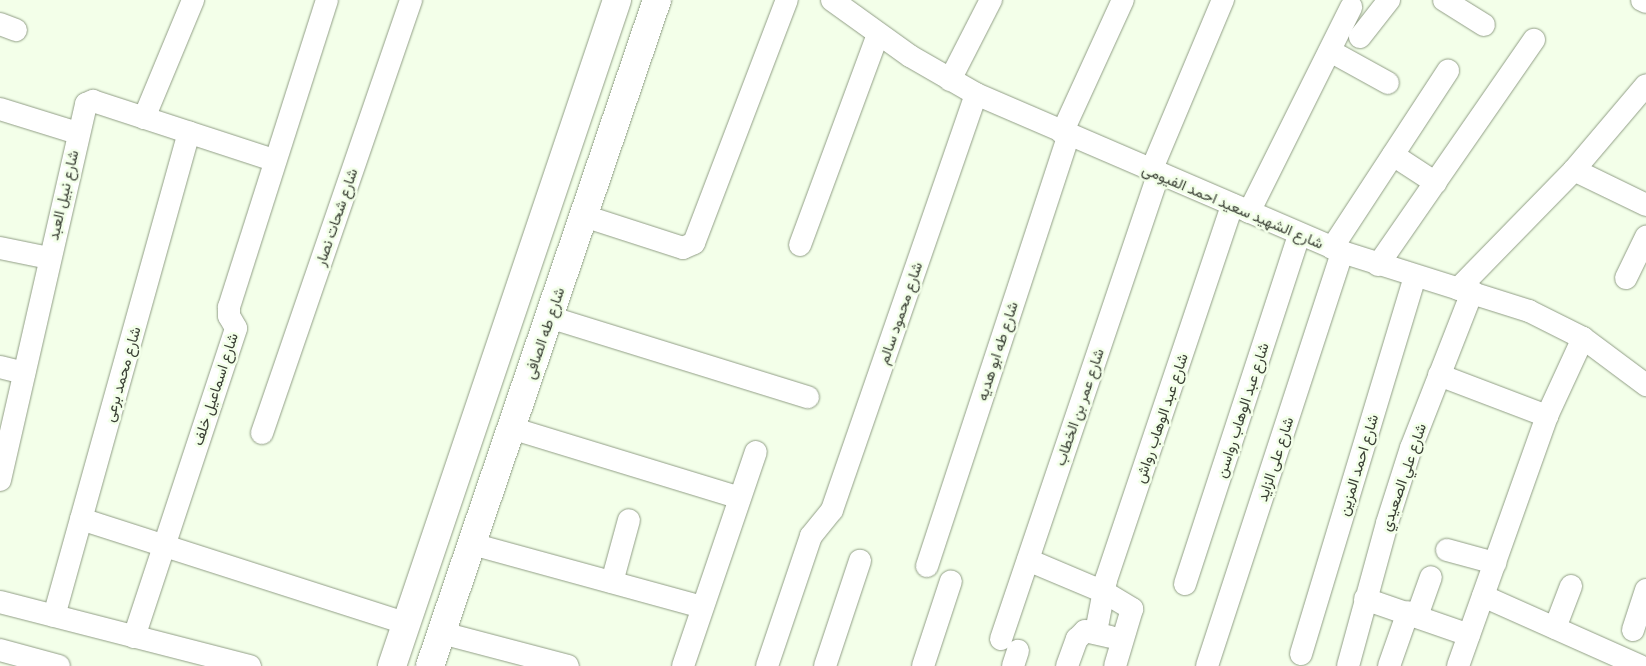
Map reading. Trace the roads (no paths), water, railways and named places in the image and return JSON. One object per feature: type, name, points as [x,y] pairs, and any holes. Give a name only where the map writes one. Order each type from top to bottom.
[{"type":"street","points":[[144,118],[192,0]]},
{"type":"street","name":"شارع اسماعيل خلف","points":[[134,636],[236,328],[228,311],[274,160],[327,0]]},
{"type":"street","name":"شارع شحات نصار","points":[[262,433],[411,0]]},
{"type":"street","points":[[400,664],[408,624],[617,0]]},
{"type":"street","name":"شارع طه الصافى","points":[[430,666],[657,0]]},
{"type":"street","points":[[584,216],[683,248],[689,247],[696,238],[787,0]]},
{"type":"street","name":"شارع الشهيد سعيد احمد الفيومى","points":[[832,0],[878,34],[950,80],[976,94],[1065,135],[1337,250],[1415,277],[1529,310],[1583,338],[1646,385]]},
{"type":"street","points":[[950,80],[991,0]]},
{"type":"street","name":"شارع طه ابو هديه","points":[[926,566],[1065,135],[1123,0]]},
{"type":"street","name":"شارع عمر بن الخطاب","points":[[1010,652],[1028,560],[1154,172],[1223,0]]},
{"type":"street","points":[[1360,38],[1389,0]]},
{"type":"street","points":[[1444,0],[1484,25]]},
{"type":"street","points":[[1642,0],[1646,2]]},
{"type":"street","name":"شارع عبد الوهاب رواش","points":[[1096,632],[1104,592],[1241,209],[1330,50],[1351,7]]},
{"type":"street","points":[[800,245],[878,34]]},
{"type":"street","points":[[1378,265],[1534,40]]},
{"type":"street","points":[[1330,50],[1388,82]]},
{"type":"street","name":"شارع على الزايد","points":[[1207,666],[1337,250],[1393,155],[1448,71]]},
{"type":"street","points":[[1465,291],[1574,170],[1646,85]]},
{"type":"street","name":"شارع محمود سالم","points":[[766,666],[807,547],[816,528],[832,510],[976,94]]},
{"type":"street","name":"شارع نبيل العبد","points":[[1,467],[24,373],[77,133],[86,104],[93,101],[274,160]]},
{"type":"street","points":[[0,109],[77,133]]},
{"type":"street","name":"شارع محمد برعى","points":[[54,616],[189,132]]},
{"type":"street","points":[[1393,155],[1436,183]]},
{"type":"street","points":[[1574,170],[1646,205]]},
{"type":"street","name":"شارع عبد الوهاب رواسن","points":[[1185,584],[1299,235]]},
{"type":"street","points":[[1626,278],[1646,237]]},
{"type":"street","points":[[0,248],[49,258]]},
{"type":"street","name":"شارع احمد المزين","points":[[1301,654],[1415,277]]},
{"type":"street","name":"شارع علي الصعيدي","points":[[1348,666],[1365,599],[1411,448],[1439,375],[1465,291]]},
{"type":"street","points":[[549,317],[808,397]]},
{"type":"street","points":[[1458,666],[1547,416],[1583,338]]},
{"type":"street","points":[[0,367],[24,373]]},
{"type":"street","points":[[1439,375],[1547,416]]},
{"type":"street","points":[[511,428],[740,498]]},
{"type":"street","points":[[684,666],[756,452]]},
{"type":"street","points":[[81,519],[408,624]]},
{"type":"street","points":[[612,582],[629,520]]},
{"type":"street","points":[[472,544],[703,607]]},
{"type":"street","points":[[1447,550],[1495,563]]},
{"type":"street","points":[[1028,560],[1104,592],[1129,606],[1132,613],[1115,666]]},
{"type":"street","points":[[825,666],[860,561]]},
{"type":"street","points":[[1389,666],[1431,577]]},
{"type":"street","points":[[923,666],[950,581]]},
{"type":"street","points":[[1555,628],[1571,586]]},
{"type":"street","points":[[1633,630],[1646,590]]},
{"type":"street","points":[[1483,596],[1640,666]]},
{"type":"street","points":[[1365,599],[1470,634]]},
{"type":"street","points":[[0,602],[250,666]]},
{"type":"street","points":[[1067,666],[1080,634],[1085,630],[1123,641]]},
{"type":"street","points":[[442,633],[568,666]]},
{"type":"street","points":[[0,650],[59,666]]}]
